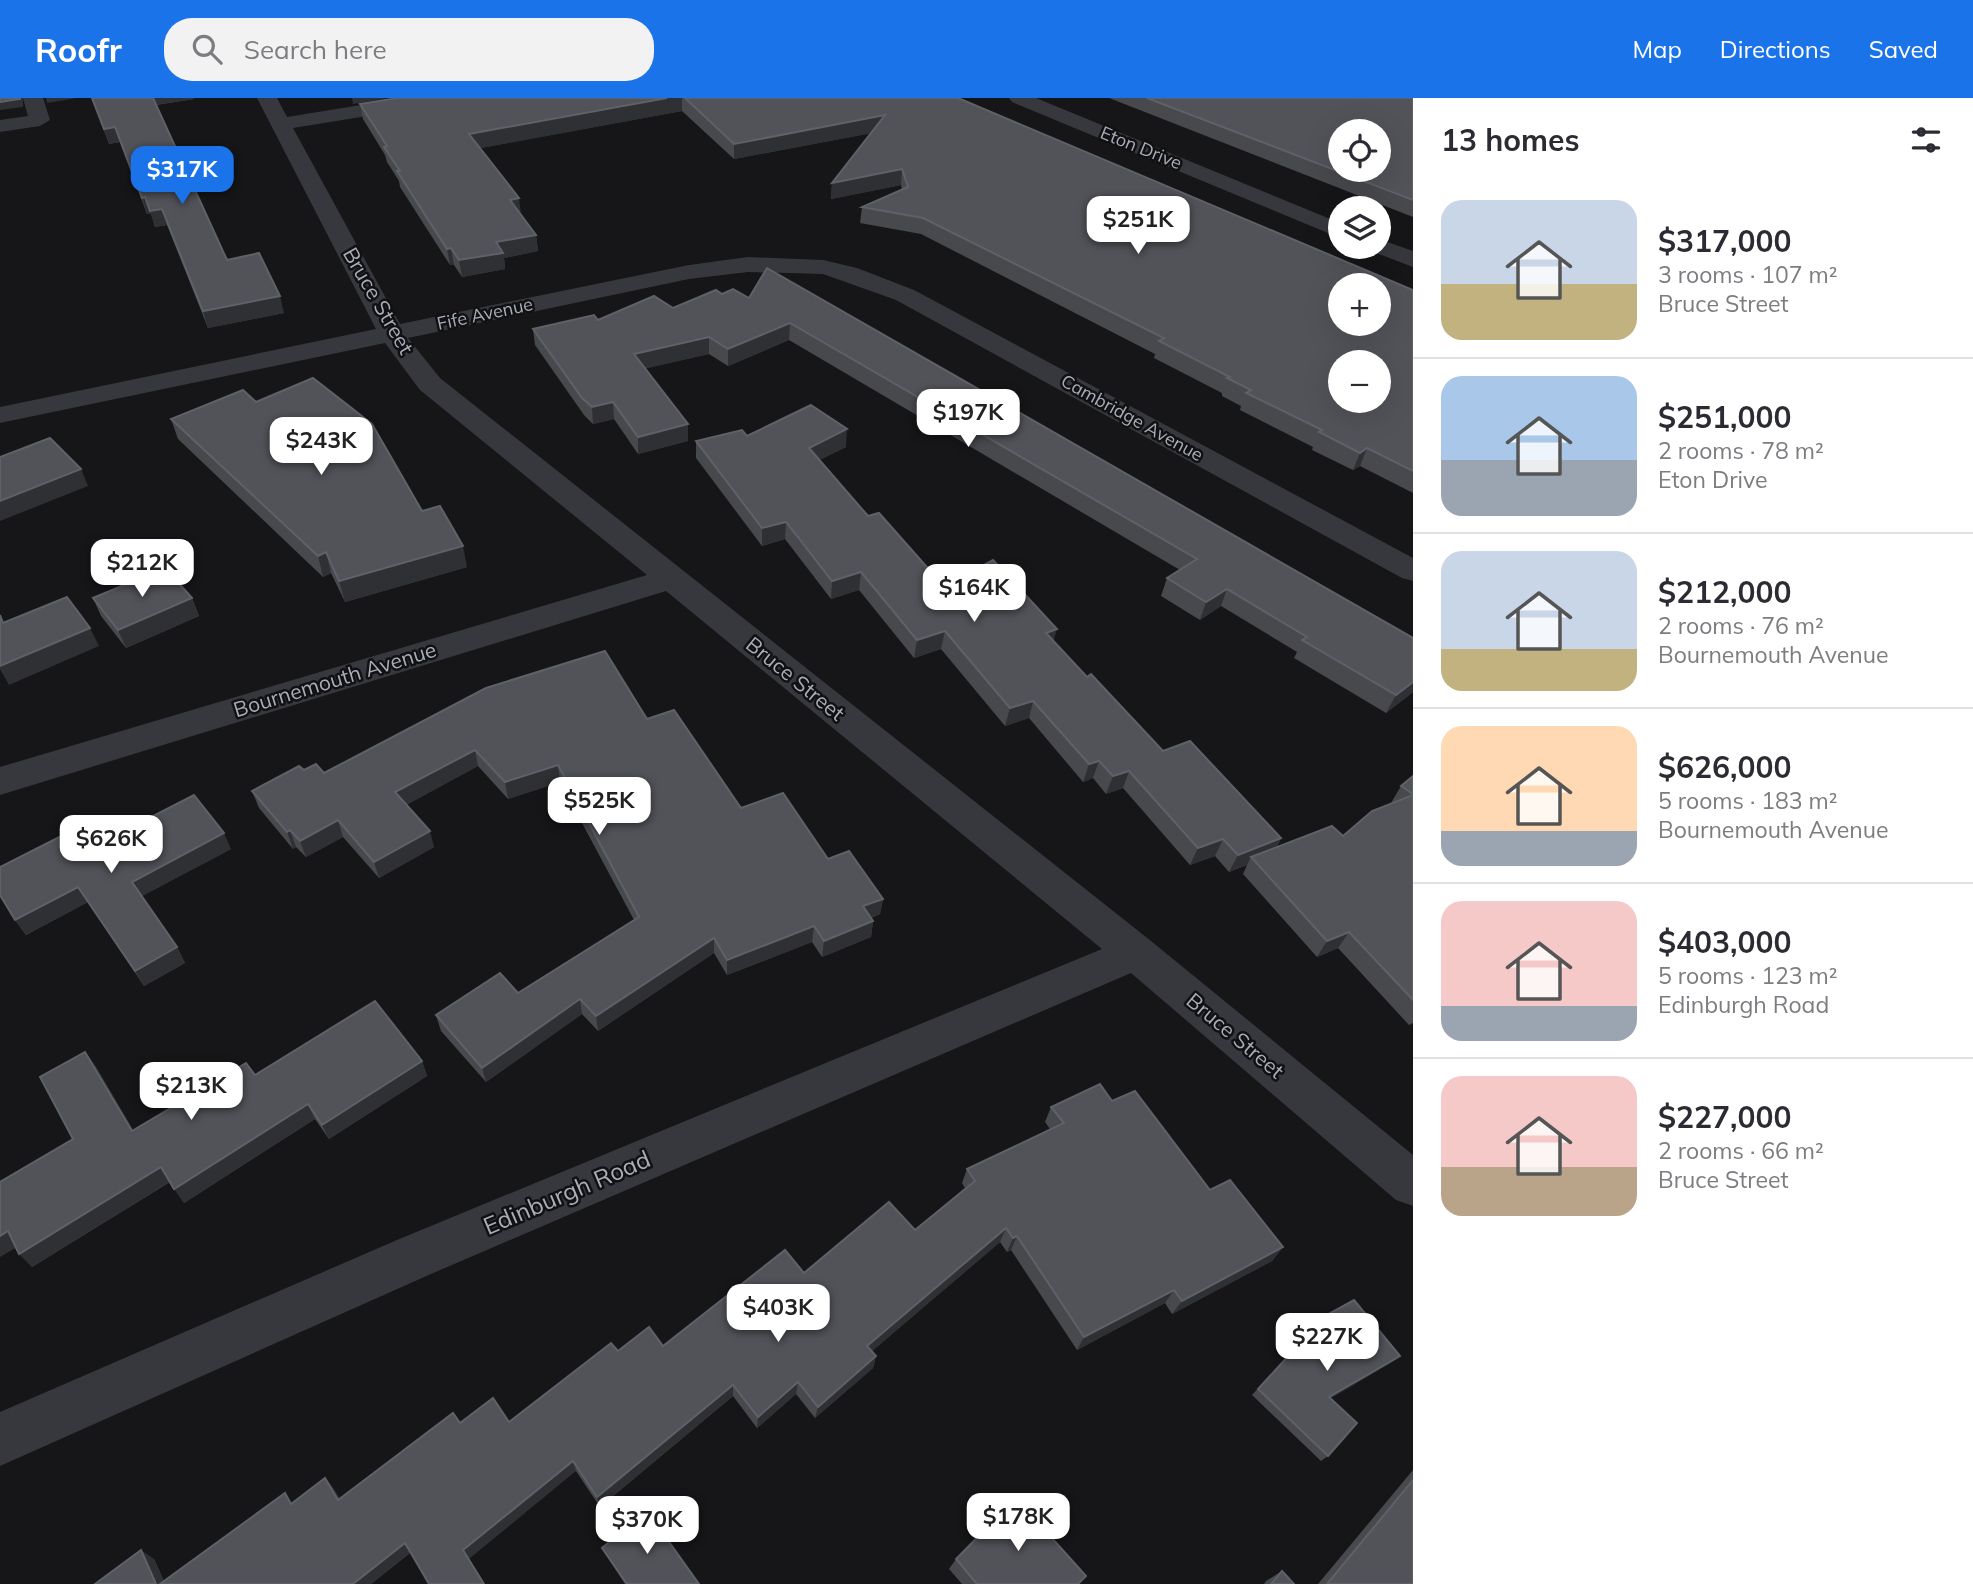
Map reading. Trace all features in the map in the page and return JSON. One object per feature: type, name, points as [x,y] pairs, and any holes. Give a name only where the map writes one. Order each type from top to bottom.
[{"type":"street","points":[[0,126],[40,120],[33,98]]},
{"type":"street","name":"Bruce Street","points":[[267,98],[392,334],[430,384],[1136,953],[1413,1184]]},
{"type":"street","points":[[282,124],[440,98]]},
{"type":"street","name":"Eton Drive","points":[[1019,98],[1328,225]]},
{"type":"street","points":[[1391,251],[1413,260]]},
{"type":"street","name":"Fife Avenue","points":[[0,415],[689,272],[757,262],[807,262]]},
{"type":"street","name":"Cambridge Avenue","points":[[807,262],[848,271],[905,295],[1413,571]]},
{"type":"street","name":"Bournemouth Avenue","points":[[0,780],[670,579]]},
{"type":"street","name":"Edinburgh Road","points":[[0,1439],[414,1257],[1136,953]]},
{"type":"building","points":[[0,98],[20,98],[20,99],[0,102]]},
{"type":"building","points":[[92,98],[153,98],[227,260],[259,253],[280,296],[203,311],[162,209],[150,211],[145,197],[142,198],[115,127],[104,129]]},
{"type":"building","points":[[398,98],[667,98],[469,134],[519,198],[510,200],[536,235],[496,242],[503,253],[459,260],[451,248],[447,249],[397,171],[400,171],[384,147],[387,146],[360,104]]},
{"type":"building","points":[[685,98],[958,98],[1328,254],[1328,259],[1340,259],[1373,273],[1328,273],[1328,336],[1391,336],[1391,281],[1413,290],[1413,471],[1367,448],[1360,453],[1319,432],[1322,430],[1246,393],[1251,390],[1227,378],[1230,377],[1159,341],[1164,338],[923,218],[862,207],[908,187],[902,169],[832,183],[885,115],[734,144]]},
{"type":"building","points":[[1147,98],[1413,98],[1413,200],[1366,182],[1391,182],[1391,119],[1328,119],[1328,167]]},
{"type":"building","points":[[767,268],[1413,638],[1413,682],[1396,695],[1302,640],[1307,637],[1227,589],[1206,602],[1167,578],[1197,559],[790,323],[728,349],[709,337],[634,354],[688,424],[638,437],[613,402],[592,407],[582,398],[533,329],[594,315],[598,320],[654,296],[673,308],[716,290],[722,294],[733,289],[749,298]]},
{"type":"building","points":[[313,378],[372,424],[422,511],[440,506],[463,546],[339,581],[326,552],[318,556],[171,419],[243,390],[256,402]]},
{"type":"building","points":[[811,405],[847,429],[809,448],[868,516],[879,513],[933,574],[936,573],[947,585],[993,560],[1057,629],[1046,633],[1087,677],[1091,674],[1163,751],[1190,741],[1281,838],[1238,855],[1223,839],[1198,848],[1129,771],[1113,776],[1099,761],[1089,764],[1033,701],[1010,708],[945,631],[917,640],[861,572],[832,581],[786,522],[762,528],[696,441],[742,430],[747,436]]},
{"type":"building","points":[[50,438],[81,469],[0,501],[0,457]]},
{"type":"building","points":[[165,568],[192,598],[118,630],[93,598]]},
{"type":"building","points":[[67,597],[90,628],[0,666],[0,615],[3,623]]},
{"type":"building","points":[[605,651],[647,719],[674,710],[741,808],[783,793],[828,859],[849,851],[883,899],[863,906],[873,921],[824,941],[814,926],[727,960],[714,938],[596,1016],[580,999],[482,1068],[436,1015],[500,973],[518,993],[639,917],[558,765],[505,782],[475,750],[395,792],[430,831],[374,862],[338,820],[300,841],[290,830],[287,832],[252,791],[299,766],[304,770],[316,764],[324,773],[486,688]]},
{"type":"building","points":[[1413,776],[1413,794],[1401,786]]},
{"type":"building","points":[[194,795],[224,833],[132,882],[177,947],[135,971],[78,887],[15,920],[0,895],[0,867],[75,829],[89,849]]},
{"type":"building","points":[[1413,795],[1413,1000],[1349,932],[1327,941],[1251,857],[1332,826],[1343,836],[1372,811]]},
{"type":"building","points":[[375,1001],[422,1061],[322,1125],[308,1104],[174,1189],[161,1167],[19,1254],[8,1231],[0,1236],[0,1182],[73,1139],[40,1077],[85,1052],[132,1131],[246,1063],[255,1075]]},
{"type":"building","points":[[1100,1084],[1112,1101],[1135,1091],[1210,1190],[1230,1180],[1283,1247],[1182,1301],[1174,1290],[1084,1337],[1017,1236],[1013,1238],[1006,1228],[867,1346],[876,1356],[818,1407],[798,1382],[758,1417],[733,1385],[597,1497],[573,1461],[463,1550],[484,1584],[429,1584],[405,1543],[353,1584],[160,1584],[285,1493],[291,1504],[325,1478],[338,1500],[453,1413],[460,1423],[493,1398],[509,1422],[611,1343],[618,1351],[649,1327],[663,1346],[785,1250],[804,1273],[889,1202],[915,1230],[975,1181],[967,1169],[1064,1123],[1051,1107]]},
{"type":"building","points":[[1354,1300],[1400,1356],[1329,1397],[1357,1423],[1328,1456],[1258,1389],[1301,1342],[1294,1333]]},
{"type":"building","points":[[1413,1480],[1413,1584],[1327,1584]]},
{"type":"building","points":[[1016,1498],[1086,1576],[1078,1584],[977,1584],[956,1559]]},
{"type":"building","points":[[647,1511],[699,1584],[627,1584],[602,1548]]},
{"type":"building","points":[[141,1550],[156,1584],[95,1584]]},
{"type":"building","points":[[1282,1571],[1294,1584],[1271,1584]]}]
